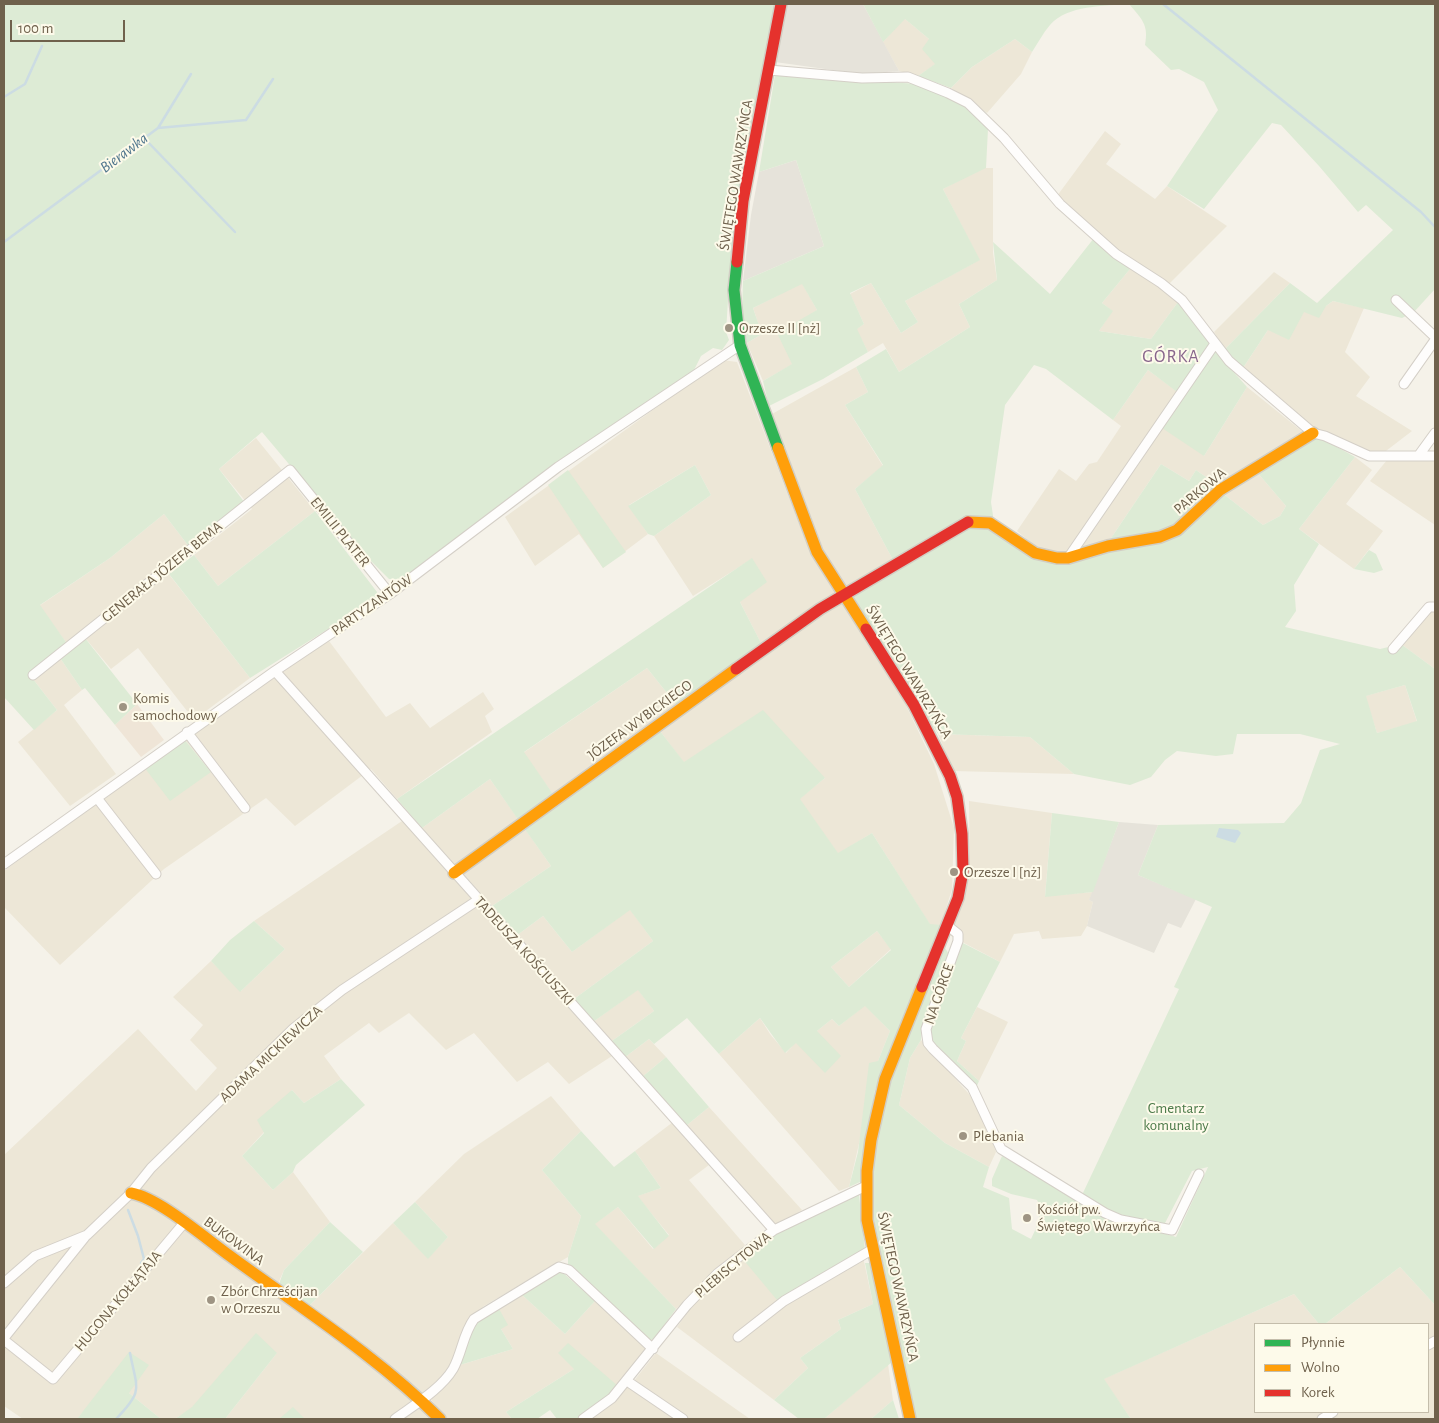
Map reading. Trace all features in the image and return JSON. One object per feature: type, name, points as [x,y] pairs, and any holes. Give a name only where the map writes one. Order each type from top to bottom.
[{"type":"street","name":"ŚWIĘTEGO WAWRZYŃCA","points":[[781,4],[743,201],[734,290],[740,345],[817,552],[914,705],[940,754],[956,792],[962,834],[963,871],[958,898],[885,1079],[871,1140],[866,1186],[867,1220],[910,1419]]},
{"type":"street","points":[[769,70],[862,78],[908,77],[959,98],[992,126],[1044,186],[1082,224],[1116,254],[1161,283],[1182,300],[1194,313],[1214,345],[1229,361],[1313,433],[1325,436],[1369,456],[1435,456]]},
{"type":"street","points":[[1396,300],[1435,339],[1404,384]]},
{"type":"street","name":"PARTYZANTÓW","points":[[4,864],[187,732],[390,594],[558,468],[740,345]]},
{"type":"street","points":[[1068,558],[1214,345]]},
{"type":"street","name":"PARKOWA","points":[[845,594],[877,577],[963,523],[975,521],[990,524],[1035,553],[1068,558],[1108,546],[1160,537],[1177,530],[1220,490],[1313,433]]},
{"type":"street","points":[[1419,455],[1435,433]]},
{"type":"street","name":"EMILII PLATER","points":[[290,470],[390,594]]},
{"type":"street","name":"GENERAŁA JÓZEFA BEMA","points":[[34,675],[290,470]]},
{"type":"street","name":"JÓZEFA WYBICKIEGO","points":[[454,873],[820,609],[845,594]]},
{"type":"street","points":[[1392,650],[1429,607],[1435,608]]},
{"type":"street","name":"TADEUSZA KOŚCIUSZKI","points":[[275,671],[774,1230]]},
{"type":"street","points":[[187,732],[245,808]]},
{"type":"street","points":[[97,798],[156,874]]},
{"type":"street","name":"ADAMA MICKIEWICZA","points":[[131,1193],[151,1168],[294,1028],[342,990],[478,900]]},
{"type":"street","name":"NA GÓRCE","points":[[948,926],[958,934],[958,941],[926,1028],[926,1036],[933,1049],[972,1087],[1002,1150],[1105,1213],[1121,1220],[1172,1230],[1199,1174]]},
{"type":"street","name":"PLEBISCYTOWA","points":[[583,1419],[612,1398],[687,1305],[718,1273],[774,1230],[866,1186]]},
{"type":"street","points":[[4,1339],[87,1235],[131,1193]]},
{"type":"street","name":"BUKOWINA","points":[[131,1193],[142,1195],[184,1223],[362,1352],[421,1399],[440,1419]]},
{"type":"street","name":"HUGONA KOŁŁĄTAJA","points":[[4,1339],[53,1379],[184,1223]]},
{"type":"street","points":[[4,1283],[34,1256],[87,1235]]},
{"type":"street","points":[[738,1337],[784,1301],[873,1249]]},
{"type":"street","points":[[395,1419],[421,1399],[453,1369],[468,1327],[474,1319],[559,1267],[569,1270],[652,1349]]},
{"type":"street","points":[[627,1381],[683,1419]]},
{"type":"shaded area","points":[[787,4],[863,4],[899,71],[861,74],[775,62]]},
{"type":"shaded area","points":[[904,18],[929,39],[936,64],[918,76],[899,71],[883,42]]},
{"type":"shaded area","points":[[1015,39],[1032,52],[1021,74],[987,113],[951,88],[972,67]]},
{"type":"shaded area","points":[[1105,131],[1121,144],[1106,164],[1155,199],[1167,186],[1227,226],[1169,284],[1122,253],[1057,196]]},
{"type":"shaded area","points":[[796,160],[824,246],[743,281],[751,215],[759,172]]},
{"type":"shaded area","points":[[982,168],[993,168],[993,253],[997,280],[959,304],[970,327],[899,372],[883,343],[868,352],[856,329],[864,324],[850,294],[871,283],[901,333],[918,322],[905,301],[979,260],[943,189]]},
{"type":"shaded area","points":[[1130,269],[1155,282],[1178,302],[1151,339],[1099,331],[1112,311],[1102,303]]},
{"type":"shaded area","points":[[1274,272],[1290,283],[1225,349],[1214,332]]},
{"type":"shaded area","points":[[802,283],[817,310],[793,364],[763,381],[747,343],[762,334],[753,308]]},
{"type":"shaded area","points":[[1333,301],[1364,308],[1345,352],[1370,377],[1356,396],[1412,431],[1382,454],[1360,451],[1311,428],[1243,368],[1268,330],[1304,311],[1326,306]]},
{"type":"shaded area","points":[[722,360],[737,362],[805,539],[819,565],[901,695],[934,764],[954,828],[952,889],[941,925],[930,925],[872,833],[838,854],[799,799],[825,778],[684,763],[660,731],[766,653],[740,602],[752,559],[693,596],[654,536],[711,495],[695,465],[629,505],[648,534],[603,568],[579,534],[535,566],[505,517]]},
{"type":"shaded area","points":[[856,367],[868,392],[845,405],[883,466],[855,489],[893,560],[846,590],[824,551],[772,414]]},
{"type":"shaded area","points":[[1148,370],[1183,396],[1204,456],[1247,387],[1303,432],[1219,486],[1196,470],[1189,481],[1161,464],[1107,544],[1075,554],[1042,552],[1017,531],[1059,469],[1076,481],[1089,464],[1097,462],[1121,426],[1113,420]]},
{"type":"shaded area","points":[[256,438],[315,511],[218,586],[194,555],[252,509],[219,469]]},
{"type":"shaded area","points":[[1355,457],[1372,470],[1346,504],[1383,531],[1354,569],[1299,529]]},
{"type":"shaded area","points":[[1387,460],[1435,460],[1435,525],[1370,481]]},
{"type":"shaded area","points":[[1256,471],[1286,506],[1280,516],[1263,525],[1221,492]]},
{"type":"shaded area","points":[[164,514],[190,548],[164,568],[250,678],[194,720],[138,648],[111,669],[81,633],[68,645],[39,606],[110,558]]},
{"type":"shaded area","points":[[1430,609],[1435,610],[1435,669],[1401,644]]},
{"type":"shaded area","points":[[329,641],[386,717],[410,703],[430,728],[483,692],[494,709],[485,716],[492,732],[397,799],[371,769],[295,826],[266,798],[164,869],[60,965],[4,907],[4,871],[144,767],[211,772],[184,739],[272,677]]},
{"type":"shaded area","points":[[60,658],[82,690],[64,705],[116,774],[70,806],[18,742],[57,710],[33,679]]},
{"type":"shaded area","points":[[647,668],[678,707],[555,797],[523,753]]},
{"type":"shaded area","points":[[1405,685],[1417,722],[1377,733],[1365,696]]},
{"type":"shaded area","points":[[137,704],[164,740],[141,757],[115,725]]},
{"type":"shaded area","points":[[938,734],[1030,737],[1074,774],[953,771]]},
{"type":"shaded area","points":[[490,779],[551,866],[492,906],[422,828]]},
{"type":"shaded area","points":[[969,801],[1052,813],[1045,896],[1093,892],[1089,900],[1093,902],[1087,926],[1081,936],[1042,939],[1039,931],[1014,934],[1000,962],[949,935],[970,870]]},
{"type":"shaded area","points":[[402,821],[612,1056],[569,1084],[548,1062],[517,1082],[474,1033],[446,1050],[409,1013],[379,1033],[369,1023],[324,1056],[341,1079],[304,1103],[292,1090],[264,1132],[242,1156],[273,1190],[293,1172],[330,1222],[284,1270],[273,1295],[398,1386],[433,1419],[225,1419],[277,1353],[175,1419],[161,1419],[129,1393],[84,1411],[77,1419],[23,1419],[4,1406],[4,1155],[138,1029],[196,1091],[217,1068],[190,1040],[203,1025],[173,997],[211,961],[241,991],[285,949],[254,921]]},
{"type":"shaded area","points":[[1119,822],[1158,825],[1138,875],[1196,899],[1181,928],[1168,923],[1154,953],[1087,926],[1093,902],[1089,900]]},
{"type":"shaded area","points":[[1219,828],[1238,830],[1241,833],[1235,843],[1216,837]]},
{"type":"shaded area","points":[[630,909],[653,941],[574,999],[516,936],[543,916],[572,952]]},
{"type":"shaded area","points":[[877,931],[891,949],[849,987],[831,967]]},
{"type":"shaded area","points":[[638,989],[654,1011],[609,1043],[593,1022]]},
{"type":"shaded area","points":[[865,1005],[890,1031],[878,1061],[849,1187],[839,1191],[719,1054],[760,1018],[770,1034],[786,1053],[795,1043],[817,1031],[832,1019],[839,1026]]},
{"type":"shaded area","points":[[977,1007],[1008,1022],[979,1081],[957,1061],[966,1041],[961,1038]]},
{"type":"shaded area","points":[[649,1039],[666,1057],[642,1077],[624,1058]]},
{"type":"shaded area","points":[[921,1040],[969,1094],[984,1120],[996,1152],[989,1167],[945,1143],[899,1105],[910,1058]]},
{"type":"shaded area","points":[[551,1096],[581,1131],[542,1170],[581,1216],[568,1257],[484,1306],[467,1321],[448,1371],[424,1394],[309,1306],[393,1223],[428,1258],[448,1237],[415,1202],[464,1154]]},
{"type":"shaded area","points":[[709,1107],[802,1210],[778,1225],[770,1221],[686,1126]]},
{"type":"shaded area","points":[[673,1122],[709,1165],[689,1180],[745,1245],[676,1309],[594,1224],[618,1207],[653,1249],[669,1235],[637,1196],[661,1188],[635,1151]]},
{"type":"shaded area","points":[[862,1252],[873,1304],[838,1320],[841,1329],[800,1358],[808,1368],[774,1400],[677,1327],[698,1298],[742,1258]]},
{"type":"shaded area","points":[[1400,1267],[1435,1305],[1435,1419],[1131,1419],[1103,1379],[1294,1294],[1318,1323],[1254,1323],[1254,1413],[1429,1413],[1429,1323],[1326,1323]]},
{"type":"shaded area","points":[[521,1294],[565,1334],[595,1301],[649,1349],[618,1386],[574,1369],[506,1412],[512,1419],[446,1419],[429,1397],[460,1365],[513,1349],[501,1329],[498,1307]]},
{"type":"shaded area","points":[[656,1353],[750,1419],[689,1419],[633,1382]]},
{"type":"shaded area","points":[[888,1364],[893,1400],[871,1419],[824,1419]]},
{"type":"shaded area","points":[[628,1386],[677,1419],[589,1419]]},
{"type":"green space","points":[[4,4],[775,4],[738,194],[730,268],[726,332],[729,340],[722,350],[713,348],[701,356],[694,370],[403,579],[389,579],[367,557],[262,432],[219,469],[245,503],[190,548],[164,514],[110,558],[40,605],[68,645],[33,679],[57,710],[34,730],[4,697]]},
{"type":"green space","points":[[863,4],[1129,4],[1076,10],[1057,18],[1032,52],[1015,39],[972,67],[951,88],[918,76],[935,64],[922,49],[929,39],[905,19],[883,42]]},
{"type":"green space","points":[[1129,4],[1435,4],[1435,289],[1414,312],[1402,318],[1333,301],[1326,306],[1319,318],[1304,312],[1289,340],[1268,330],[1243,368],[1225,349],[1290,283],[1317,303],[1393,230],[1366,205],[1358,212],[1281,125],[1272,123],[1204,209],[1167,186],[1218,110],[1204,82],[1179,69],[1171,70],[1145,45],[1145,27],[1138,14]]},
{"type":"green space","points":[[775,75],[919,84],[962,104],[988,129],[986,168],[943,189],[980,260],[905,301],[918,322],[901,333],[871,283],[850,293],[864,324],[857,329],[868,352],[823,379],[769,406],[763,381],[792,364],[777,333],[817,310],[802,284],[753,308],[762,334],[747,343],[742,314],[743,281],[824,246],[796,160],[759,172]]},
{"type":"green space","name":"Cmentarz komunalny","points":[[1094,238],[1130,269],[1102,303],[1113,311],[1099,331],[1151,339],[1178,302],[1212,344],[1177,392],[1148,370],[1113,420],[1046,369],[1034,365],[1005,405],[991,502],[995,529],[1036,556],[1166,538],[1221,492],[1263,525],[1280,516],[1286,506],[1256,471],[1313,438],[1321,438],[1355,457],[1299,529],[1319,544],[1294,585],[1296,611],[1285,627],[1380,649],[1401,644],[1435,669],[1435,1305],[1400,1267],[1326,1323],[1318,1323],[1294,1294],[1104,1379],[1131,1419],[916,1419],[874,1220],[872,1167],[884,1103],[901,1052],[945,948],[949,954],[922,1026],[921,1040],[910,1058],[899,1105],[945,1143],[989,1167],[983,1187],[1009,1198],[1012,1229],[1031,1239],[1040,1214],[1037,1200],[1011,1194],[992,1186],[992,1179],[1002,1156],[1105,1215],[1176,1237],[1208,1167],[1192,1171],[1164,1225],[1123,1218],[1082,1195],[1179,989],[1174,987],[1212,907],[1138,875],[1158,825],[1284,823],[1301,803],[1320,750],[1340,744],[1300,734],[1237,734],[1233,754],[1216,756],[1177,751],[1165,760],[1151,777],[1130,785],[1074,774],[1030,737],[938,734],[849,594],[893,560],[855,489],[883,465],[845,405],[868,392],[856,367],[886,349],[899,372],[970,327],[959,304],[997,280],[993,242],[1050,294]],"holes":[[[1405,685],[1417,721],[1377,733],[1366,696]]]},
{"type":"green space","points":[[1215,351],[1247,387],[1204,456],[1162,428]]},
{"type":"green space","points":[[1161,464],[1189,481],[1196,470],[1219,486],[1176,527],[1107,544]]},
{"type":"green space","points":[[695,465],[711,495],[654,536],[648,534],[628,506]]},
{"type":"green space","points":[[568,470],[626,552],[603,568],[548,485]]},
{"type":"green space","points":[[315,511],[377,592],[376,599],[250,678],[169,574],[194,555],[218,586]]},
{"type":"green space","points":[[1369,550],[1376,554],[1383,570],[1374,573],[1354,569]]},
{"type":"green space","points":[[752,558],[767,582],[740,602],[762,645],[678,707],[647,668],[524,752],[555,797],[519,821],[490,779],[422,828],[397,799]]},
{"type":"green space","points":[[85,638],[137,704],[115,725],[85,688],[82,690],[60,658]]},
{"type":"green space","points":[[763,710],[825,778],[800,799],[838,853],[872,833],[930,924],[941,925],[875,1090],[860,1182],[849,1187],[858,1152],[869,1063],[878,1061],[890,1031],[865,1006],[839,1026],[832,1019],[817,1031],[841,1056],[825,1073],[796,1043],[785,1053],[760,1018],[719,1054],[687,1018],[654,1044],[649,1039],[624,1058],[609,1043],[654,1011],[638,990],[593,1022],[574,999],[653,941],[630,910],[572,952],[543,916],[516,936],[492,906],[551,866],[524,828],[660,731],[684,762]],"holes":[[[877,931],[891,950],[849,987],[831,967]]]},
{"type":"green space","points":[[184,739],[211,772],[170,801],[144,767]]},
{"type":"green space","points":[[1052,813],[1119,822],[1093,892],[1045,897]]},
{"type":"green space","points":[[254,921],[285,949],[240,992],[211,961],[230,940]]},
{"type":"green space","points":[[961,942],[1000,962],[961,1038],[966,1041],[957,1061],[979,1081],[976,1088],[931,1040],[931,1027]]},
{"type":"green space","points":[[666,1057],[709,1107],[686,1126],[642,1077]]},
{"type":"green space","points":[[341,1079],[365,1105],[296,1165],[293,1172],[273,1190],[242,1156],[264,1133],[257,1120],[292,1090],[304,1103]]},
{"type":"green space","points":[[581,1131],[614,1167],[635,1151],[661,1188],[638,1196],[669,1236],[654,1249],[618,1207],[595,1224],[676,1309],[654,1339],[648,1341],[568,1266],[568,1257],[581,1216],[542,1170]]},
{"type":"green space","points":[[854,1194],[859,1195],[865,1250],[777,1300],[742,1258],[775,1233]]},
{"type":"green space","points":[[415,1202],[448,1237],[428,1259],[393,1223]]},
{"type":"green space","points":[[330,1222],[363,1252],[309,1306],[279,1284],[284,1270]]},
{"type":"green space","points":[[865,1263],[872,1263],[892,1362],[824,1419],[799,1419],[774,1400],[808,1368],[800,1358],[841,1329],[838,1320],[873,1304]]},
{"type":"green space","points":[[561,1271],[595,1301],[565,1334],[521,1294],[552,1273]]},
{"type":"green space","points":[[498,1307],[508,1325],[501,1329],[513,1349],[460,1365],[471,1330],[478,1320]]},
{"type":"green space","points":[[256,1333],[277,1353],[225,1419],[175,1419],[192,1407]]},
{"type":"green space","points":[[568,1343],[618,1386],[607,1399],[579,1419],[557,1419],[550,1410],[537,1419],[512,1419],[506,1412],[574,1369],[558,1353]]},
{"type":"green space","points":[[129,1352],[149,1365],[129,1393],[161,1419],[77,1419]]},
{"type":"green space","points":[[893,1400],[899,1419],[871,1419]]},
{"type":"green space","points":[[293,1407],[305,1419],[279,1419]]},
{"type":"waterway","points":[[1163,4],[1421,212],[1435,227]]},
{"type":"waterway","points":[[4,97],[25,84],[42,46]]},
{"type":"waterway","points":[[158,128],[191,74]]},
{"type":"waterway","name":"Bierawka","points":[[4,242],[158,128],[246,120],[273,79]]},
{"type":"waterway","points":[[144,138],[235,232]]},
{"type":"waterway","points":[[128,1210],[144,1259],[141,1263]]},
{"type":"waterway","points":[[116,1419],[135,1395],[136,1382],[130,1353]]},
{"type":"traffic: fast","points":[[737,262],[734,290],[740,345],[778,448]]},
{"type":"traffic: slow","points":[[968,522],[990,523],[1035,553],[1057,558],[1068,558],[1108,546],[1160,537],[1177,530],[1220,490],[1313,433]]},
{"type":"traffic: slow","points":[[778,448],[817,552],[866,629]]},
{"type":"traffic: slow","points":[[454,873],[736,669]]},
{"type":"traffic: slow","points":[[910,1419],[867,1220],[867,1171],[871,1140],[885,1079],[922,987]]},
{"type":"traffic: slow","points":[[131,1193],[155,1202],[195,1229],[365,1354],[416,1396],[440,1419]]},
{"type":"traffic: jam","points":[[737,262],[743,201],[781,4]]},
{"type":"traffic: jam","points":[[736,669],[820,609],[968,522]]},
{"type":"traffic: jam","points":[[866,629],[914,705],[950,776],[957,797],[962,834],[963,871],[958,898],[922,987]]},
{"type":"place","name":"Orzesze II [nż]","points":[[729,328]]},
{"type":"place","name":"Komis samochodowy","points":[[123,707]]},
{"type":"place","name":"Orzesze I [nż]","points":[[954,872]]},
{"type":"place","name":"Plebania","points":[[963,1136]]},
{"type":"place","name":"Kościół pw. Świętego Wawrzyńca","points":[[1027,1218]]},
{"type":"place","name":"Zbór Chrześcijan w Orzeszu","points":[[211,1300]]},
{"type":"district","name":"GÓRKA","points":[[1171,357]]}]
